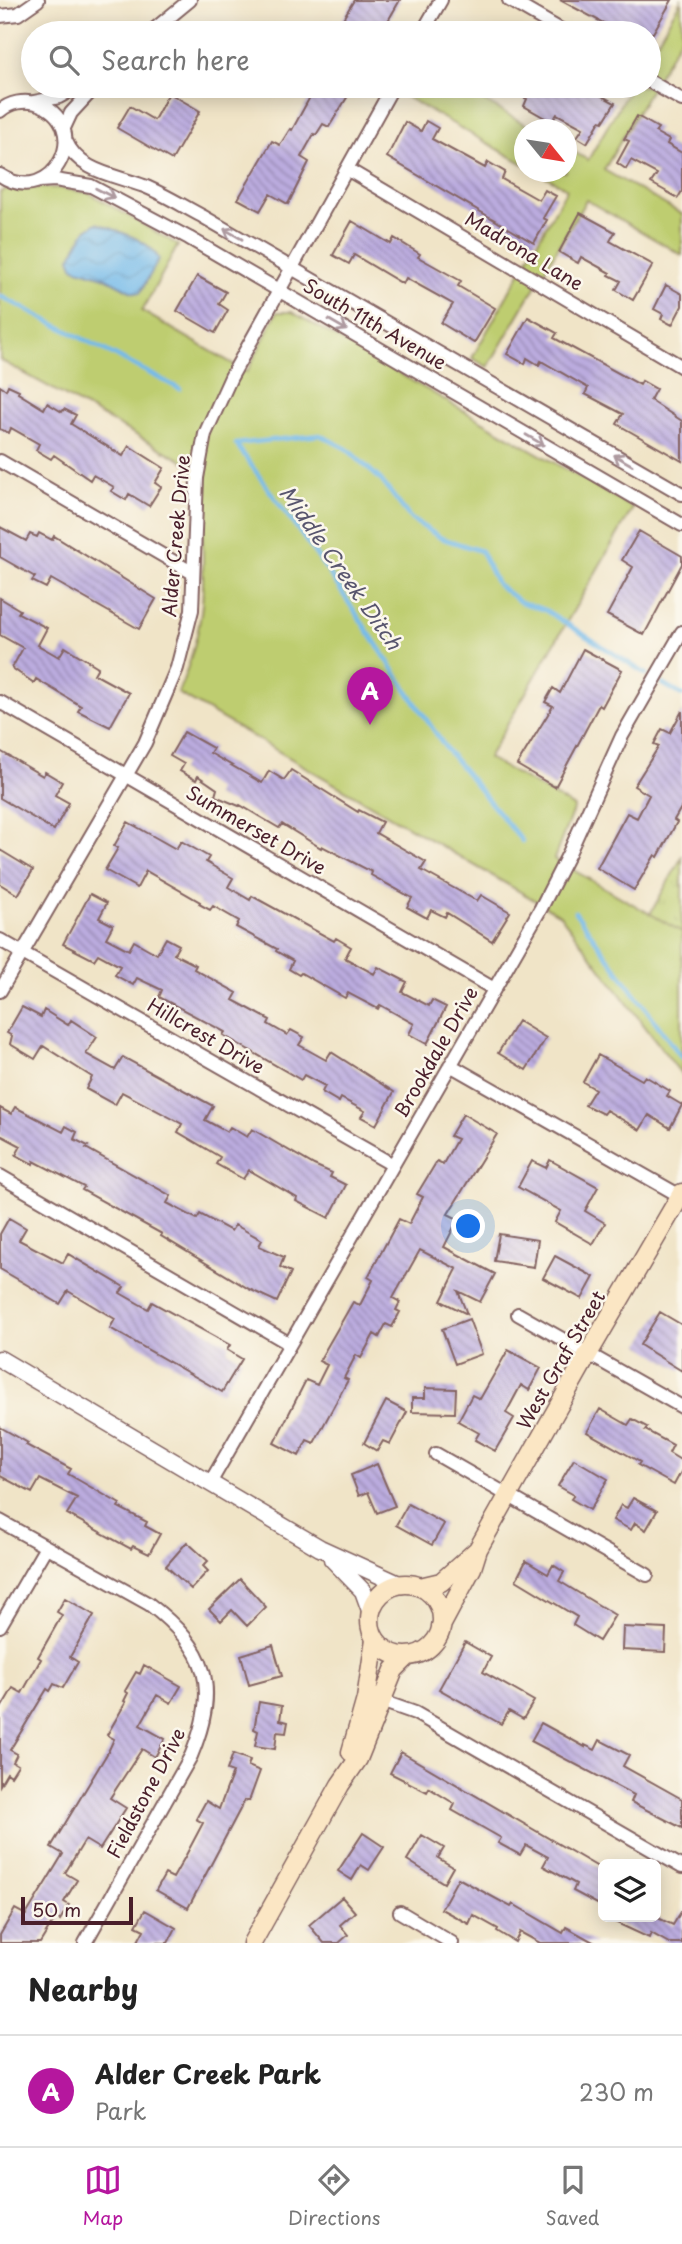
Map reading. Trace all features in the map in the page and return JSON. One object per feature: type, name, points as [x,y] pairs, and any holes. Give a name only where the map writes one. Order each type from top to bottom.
[{"type":"main road","name":"West Graf Street","points":[[442,1626],[468,1576],[478,1549],[681,1195]]},
{"type":"main road","name":"West Graf Street","points":[[420,1587],[441,1582],[478,1549]]},
{"type":"main road","points":[[252,1943],[340,1785],[358,1759],[394,1670],[408,1656],[427,1650],[434,1643],[442,1626],[439,1607],[435,1599],[420,1587],[401,1585],[385,1591],[374,1605],[370,1622],[375,1639],[366,1699],[340,1785]]},
{"type":"main road","points":[[375,1639],[390,1652],[408,1656]]},
{"type":"street","points":[[0,16],[18,14],[38,0]]},
{"type":"street","points":[[165,21],[190,0]]},
{"type":"street","points":[[429,21],[441,0]]},
{"type":"street","points":[[509,0],[545,21]]},
{"type":"street","points":[[661,88],[682,100]]},
{"type":"street","points":[[0,101],[32,102],[54,98]]},
{"type":"street","points":[[39,181],[50,175],[59,165],[65,153],[65,134],[71,113],[85,98]]},
{"type":"street","name":"Alder Creek Drive","points":[[0,991],[145,743],[177,668],[192,610],[197,478],[205,435],[231,377],[386,98]]},
{"type":"street","points":[[0,111],[18,102]]},
{"type":"street","name":"South 11th Avenue","points":[[32,102],[45,107],[56,116],[74,156],[96,170],[144,186],[172,199],[682,494]]},
{"type":"street","name":"Madrona Lane","points":[[347,169],[682,367]]},
{"type":"street","name":"South 11th Avenue","points":[[0,175],[14,182],[27,184],[55,180],[91,186],[189,238],[682,525]]},
{"type":"street","points":[[0,184],[14,182]]},
{"type":"street","points":[[0,461],[193,573]]},
{"type":"street","name":"Brookdale Drive","points":[[210,1483],[564,864],[622,736],[682,632]]},
{"type":"street","name":"Summerset Drive","points":[[0,702],[494,989]]},
{"type":"street","name":"Hillcrest Drive","points":[[0,940],[393,1165]]},
{"type":"street","points":[[450,1065],[681,1195]]},
{"type":"street","points":[[0,1176],[290,1344]]},
{"type":"street","points":[[518,1314],[682,1407]]},
{"type":"street","points":[[0,1359],[320,1548],[401,1585]]},
{"type":"street","points":[[436,1454],[647,1575]]},
{"type":"street","name":"Fieldstone Drive","points":[[0,1521],[149,1604],[171,1620],[184,1634],[203,1669],[207,1706],[191,1756],[85,1943]]},
{"type":"street","points":[[0,1626],[46,1547]]},
{"type":"street","points":[[320,1548],[363,1591],[371,1613]]},
{"type":"street","points":[[381,1701],[415,1713],[682,1867]]},
{"type":"street","points":[[400,1912],[452,1943]]},
{"type":"green space","points":[[681,0],[682,35],[661,71],[661,34]]},
{"type":"green space","points":[[408,98],[478,98],[516,119],[514,158]]},
{"type":"green space","points":[[624,98],[646,98],[604,170],[682,214],[682,255],[586,200],[488,367],[472,358],[567,189],[555,182],[577,182],[577,154],[588,160]]},
{"type":"green space","points":[[8,188],[58,188],[89,193],[178,245],[142,311],[247,372],[277,312],[292,312],[633,508],[488,758],[574,807],[554,859],[682,932],[682,1075],[560,915],[178,693],[201,616],[203,506],[207,474],[0,360],[0,192]]},
{"type":"green space","points":[[682,857],[682,932],[650,914]]},
{"type":"water","points":[[97,223],[140,241],[155,252],[159,259],[140,293],[132,292],[104,277],[74,268],[70,258],[85,231]]},
{"type":"building","points":[[354,0],[400,0],[388,21],[342,21]]},
{"type":"building","points":[[560,0],[672,0],[660,21],[599,21]]},
{"type":"building","points":[[166,98],[178,98],[200,111],[172,160],[117,128],[130,106],[154,120]]},
{"type":"building","points":[[309,98],[347,98],[329,127],[323,124],[316,135],[314,134],[301,157],[309,162],[288,204],[270,194],[260,211],[238,199],[272,141],[280,145],[290,129],[292,130]]},
{"type":"building","points":[[525,98],[606,98],[615,103],[587,143],[577,137],[583,128],[577,125],[577,119],[566,119],[557,114],[554,119],[547,119],[524,106]]},
{"type":"building","points":[[637,116],[658,128],[655,132],[669,140],[667,144],[682,153],[682,191],[678,198],[651,183],[657,174],[631,160],[626,169],[617,163],[629,141],[624,139]]},
{"type":"building","points":[[426,121],[438,128],[432,139],[485,168],[488,162],[505,172],[502,179],[539,200],[545,190],[556,196],[543,218],[547,220],[534,243],[387,157],[405,122],[421,131]]},
{"type":"building","points":[[580,213],[615,232],[610,241],[653,265],[633,300],[616,290],[621,281],[609,275],[610,273],[581,257],[578,263],[559,252]]},
{"type":"building","points":[[352,221],[391,244],[394,238],[420,254],[418,257],[461,281],[458,286],[495,308],[474,343],[441,323],[453,304],[406,278],[403,284],[354,255],[349,264],[333,255]]},
{"type":"building","points":[[197,276],[226,292],[219,304],[228,310],[215,333],[177,311]]},
{"type":"building","points":[[666,285],[682,294],[682,306],[672,325],[661,319],[663,314],[654,309]]},
{"type":"building","points":[[528,317],[557,333],[554,338],[640,385],[642,381],[656,389],[650,400],[682,421],[682,461],[617,424],[623,414],[585,394],[588,388],[541,361],[539,365],[527,358],[525,364],[507,354]]},
{"type":"building","points":[[8,385],[44,409],[47,403],[62,412],[64,409],[76,415],[71,424],[123,456],[129,446],[164,468],[155,483],[161,487],[149,506],[129,494],[126,500],[111,491],[114,487],[93,475],[90,480],[54,455],[51,459],[36,450],[39,444],[11,428],[9,433],[0,429],[0,386],[6,390]]},
{"type":"building","points":[[0,527],[26,541],[30,534],[37,537],[39,533],[52,540],[54,536],[156,599],[139,629],[51,579],[46,588],[32,581],[35,577],[0,557]]},
{"type":"building","points":[[639,531],[682,556],[682,564],[644,635],[607,615],[633,567],[622,560]]},
{"type":"building","points":[[0,598],[20,610],[18,613],[47,628],[38,645],[59,657],[65,647],[98,667],[94,674],[129,693],[110,727],[78,711],[81,706],[36,679],[34,683],[12,668],[23,648],[0,635]]},
{"type":"building","points":[[583,649],[622,670],[602,707],[599,705],[555,787],[517,765],[553,706],[545,702],[553,688],[560,693]]},
{"type":"building","points":[[682,711],[682,806],[674,820],[677,822],[658,857],[655,855],[634,890],[597,868],[627,813],[637,818],[649,795],[634,786],[659,746],[654,744],[662,729],[670,733]]},
{"type":"building","points":[[184,732],[213,748],[210,753],[262,783],[269,771],[284,780],[291,770],[358,812],[359,810],[382,822],[376,833],[426,862],[421,870],[477,901],[481,895],[510,912],[492,941],[447,913],[445,917],[431,910],[427,918],[407,907],[412,898],[371,875],[372,872],[322,846],[321,848],[282,824],[279,828],[240,805],[215,796],[217,789],[198,776],[196,780],[180,771],[184,764],[170,756]]},
{"type":"building","points":[[0,751],[43,776],[45,772],[62,782],[55,795],[69,803],[54,830],[0,798]]},
{"type":"building","points":[[128,822],[176,849],[181,841],[209,857],[206,862],[233,878],[228,887],[250,900],[252,896],[334,941],[336,938],[351,947],[345,958],[374,974],[378,967],[407,982],[402,992],[429,1006],[432,1000],[446,1007],[427,1044],[409,1034],[414,1024],[380,1005],[378,1009],[348,993],[345,998],[289,969],[293,961],[276,951],[277,949],[236,927],[239,921],[213,906],[210,910],[146,871],[137,888],[105,870],[118,848],[114,846]]},
{"type":"building","points":[[0,850],[33,870],[18,895],[0,884]]},
{"type":"building","points":[[90,894],[107,903],[99,918],[113,925],[106,938],[129,950],[134,941],[157,954],[166,938],[179,945],[174,954],[196,965],[194,969],[237,993],[233,1000],[270,1020],[268,1024],[287,1035],[291,1030],[304,1037],[299,1045],[326,1060],[331,1052],[394,1092],[376,1125],[361,1117],[365,1111],[341,1098],[339,1102],[322,1092],[325,1086],[304,1075],[301,1080],[223,1035],[225,1032],[159,997],[162,990],[137,978],[133,985],[115,975],[120,966],[98,954],[94,960],[63,944]]},
{"type":"building","points":[[22,1007],[41,1017],[44,1010],[68,1025],[71,1020],[97,1037],[86,1054],[115,1070],[123,1057],[213,1106],[205,1120],[227,1132],[230,1127],[247,1137],[252,1129],[332,1173],[330,1177],[346,1185],[329,1218],[296,1201],[297,1198],[249,1170],[243,1179],[216,1164],[220,1157],[178,1132],[182,1124],[173,1119],[122,1092],[115,1105],[86,1089],[92,1077],[43,1046],[35,1059],[10,1044],[12,1036],[7,1033]]},
{"type":"building","points":[[518,1021],[546,1038],[526,1070],[498,1053]]},
{"type":"building","points":[[598,1055],[642,1080],[645,1076],[670,1091],[667,1096],[682,1105],[670,1128],[649,1115],[640,1130],[606,1110],[603,1114],[585,1105],[595,1089],[583,1082]]},
{"type":"building","points":[[15,1107],[63,1132],[66,1126],[77,1132],[74,1139],[88,1146],[86,1148],[171,1196],[167,1203],[197,1219],[200,1214],[231,1231],[235,1225],[262,1240],[259,1246],[284,1257],[280,1267],[291,1272],[277,1302],[249,1289],[161,1236],[162,1234],[82,1190],[84,1187],[34,1161],[33,1164],[16,1155],[21,1146],[0,1135],[0,1108],[11,1114]]},
{"type":"building","points":[[463,1114],[497,1134],[448,1214],[458,1219],[444,1247],[495,1274],[480,1302],[458,1291],[467,1314],[441,1301],[457,1269],[420,1250],[393,1298],[400,1302],[396,1310],[400,1312],[392,1327],[386,1324],[379,1337],[374,1334],[361,1358],[356,1355],[344,1378],[348,1380],[314,1443],[307,1440],[299,1456],[274,1443],[306,1380],[317,1385],[327,1365],[319,1361],[353,1302],[360,1305],[373,1280],[368,1277],[399,1219],[409,1224],[423,1197],[417,1194],[437,1161],[443,1164],[457,1139],[450,1136]]},
{"type":"building","points":[[550,1160],[598,1187],[585,1211],[605,1223],[593,1244],[555,1222],[561,1211],[518,1187],[532,1161],[546,1168]]},
{"type":"building","points":[[9,1218],[26,1228],[19,1240],[63,1263],[68,1254],[124,1287],[120,1293],[148,1309],[152,1302],[230,1345],[227,1350],[242,1359],[222,1392],[110,1328],[115,1319],[68,1291],[60,1304],[0,1269],[0,1234]]},
{"type":"building","points":[[499,1234],[538,1240],[534,1267],[494,1261]]},
{"type":"building","points":[[555,1256],[594,1277],[582,1299],[543,1278]]},
{"type":"building","points":[[660,1312],[682,1325],[682,1371],[640,1345]]},
{"type":"building","points":[[469,1319],[482,1354],[455,1364],[442,1329]]},
{"type":"building","points":[[508,1350],[541,1368],[529,1390],[521,1385],[506,1413],[514,1418],[495,1451],[475,1440],[479,1433],[458,1421],[472,1395],[480,1399]]},
{"type":"building","points":[[425,1388],[456,1389],[455,1413],[412,1412],[412,1398],[425,1398]]},
{"type":"building","points":[[386,1401],[407,1412],[390,1444],[383,1441],[377,1451],[364,1443]]},
{"type":"building","points":[[600,1409],[628,1425],[632,1419],[647,1427],[645,1430],[673,1445],[669,1453],[682,1461],[682,1470],[674,1485],[587,1432]]},
{"type":"building","points":[[0,1427],[28,1443],[26,1445],[71,1469],[68,1474],[120,1504],[118,1507],[147,1522],[145,1526],[160,1534],[149,1554],[133,1546],[131,1549],[67,1514],[77,1498],[40,1479],[32,1493],[0,1476]]},
{"type":"building","points":[[574,1459],[608,1479],[590,1510],[571,1499],[574,1495],[558,1486]]},
{"type":"building","points":[[377,1464],[395,1506],[377,1513],[368,1492],[359,1496],[351,1475]]},
{"type":"building","points":[[633,1498],[657,1511],[646,1530],[635,1523],[631,1530],[613,1520],[621,1505],[627,1508]]},
{"type":"building","points":[[408,1504],[444,1524],[432,1545],[396,1525]]},
{"type":"building","points":[[187,1542],[208,1561],[203,1566],[208,1571],[191,1589],[166,1566]]},
{"type":"building","points":[[526,1561],[548,1574],[553,1565],[564,1572],[559,1581],[615,1615],[599,1641],[573,1625],[577,1617],[516,1580]]},
{"type":"building","points":[[240,1579],[266,1607],[247,1626],[232,1610],[221,1621],[209,1609]]},
{"type":"building","points":[[65,1598],[94,1615],[70,1657],[78,1662],[63,1688],[54,1684],[50,1691],[47,1689],[10,1750],[17,1754],[13,1762],[18,1765],[11,1776],[7,1773],[0,1785],[0,1710],[13,1688],[22,1693],[41,1659],[38,1657],[62,1615],[57,1612]]},
{"type":"building","points":[[623,1627],[666,1629],[665,1652],[622,1650]]},
{"type":"building","points":[[465,1642],[491,1657],[483,1672],[534,1701],[523,1719],[509,1711],[501,1724],[439,1689]]},
{"type":"building","points":[[273,1645],[282,1676],[249,1685],[241,1655]]},
{"type":"building","points":[[144,1665],[181,1686],[171,1703],[157,1695],[140,1725],[165,1739],[155,1757],[142,1749],[110,1798],[126,1808],[100,1849],[85,1840],[65,1873],[77,1880],[64,1902],[69,1905],[60,1920],[56,1917],[40,1943],[0,1943],[0,1935],[15,1909],[26,1915],[63,1854],[51,1847],[108,1752],[114,1739],[107,1735],[126,1702],[124,1701],[128,1693],[125,1691],[136,1672],[140,1674]]},
{"type":"building","points":[[259,1702],[282,1706],[280,1720],[288,1722],[286,1733],[277,1732],[275,1749],[255,1746],[258,1731],[254,1729]]},
{"type":"building","points":[[541,1723],[585,1747],[595,1750],[600,1740],[629,1755],[623,1766],[682,1799],[682,1828],[631,1802],[634,1795],[531,1741]]},
{"type":"building","points":[[401,1752],[598,1867],[598,1904],[573,1891],[576,1884],[543,1866],[548,1857],[526,1845],[520,1855],[498,1843],[501,1838],[452,1810],[455,1804],[429,1788],[427,1792],[390,1773]]},
{"type":"building","points":[[233,1754],[250,1760],[248,1766],[260,1771],[249,1801],[245,1800],[188,1908],[156,1890],[165,1874],[173,1878],[186,1855],[203,1823],[196,1819],[206,1801],[219,1809],[233,1772],[227,1770]]},
{"type":"building","points":[[363,1833],[384,1847],[369,1870],[361,1865],[352,1880],[338,1871]]},
{"type":"building","points":[[422,1835],[444,1848],[438,1858],[453,1867],[444,1883],[407,1860]]},
{"type":"building","points":[[458,1878],[511,1907],[513,1904],[563,1933],[566,1927],[595,1943],[540,1943],[520,1932],[515,1942],[473,1915],[469,1924],[441,1909]]},
{"type":"building","points":[[342,1897],[355,1912],[340,1925],[348,1935],[339,1943],[324,1943],[309,1925]]},
{"type":"building","points":[[145,1910],[176,1928],[168,1943],[137,1943],[144,1930],[136,1926]]},
{"type":"building","points":[[682,1910],[682,1943],[669,1943],[651,1933],[649,1938],[615,1922],[661,1922],[661,1919],[673,1925]]},
{"type":"waterway","name":"Middle Creek Ditch","points":[[0,296],[180,389]]},
{"type":"waterway","points":[[522,841],[447,750],[329,573],[236,444],[320,435],[347,449],[381,480],[411,519],[441,538],[481,551],[497,584],[520,602],[545,610],[646,674]]},
{"type":"waterway","points":[[663,684],[682,695]]},
{"type":"waterway","name":"Middle Creek Ditch","points":[[575,912],[682,1058]]},
{"type":"place","name":"Alder Creek Park","points":[[370,725]]}]
